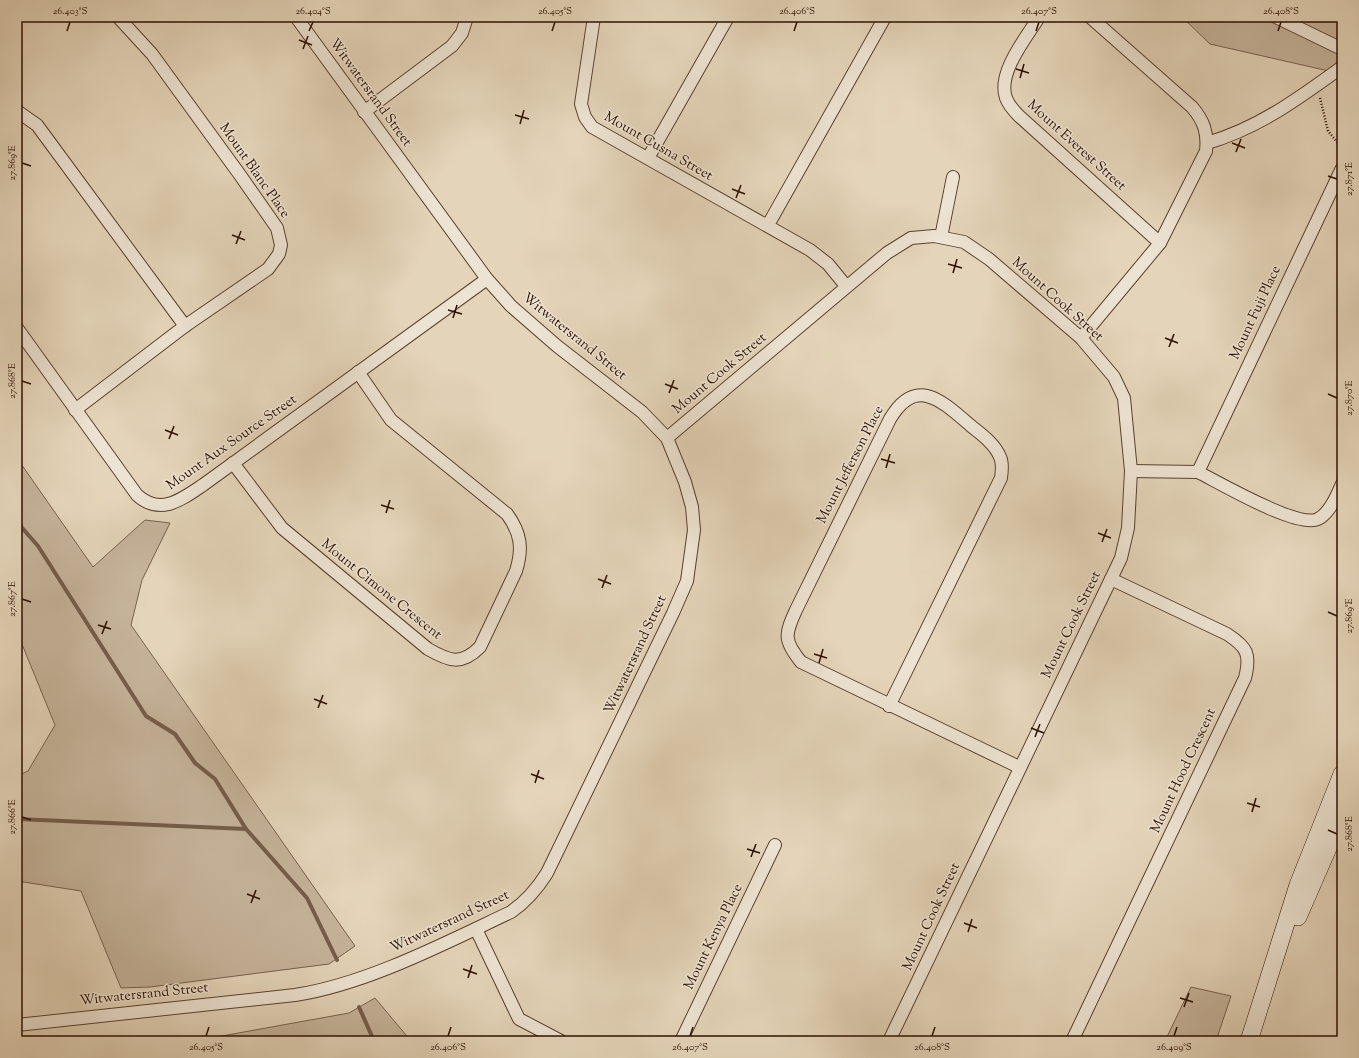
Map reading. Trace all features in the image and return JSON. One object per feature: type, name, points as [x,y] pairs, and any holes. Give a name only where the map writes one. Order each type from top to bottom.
[{"type":"main road","points":[[1250,1041],[1298,885],[1342,774]]},
{"type":"main road","points":[[1264,996],[1342,816]]},
{"type":"street","name":"Mount Blanc Place","points":[[75,410],[185,326],[268,269],[279,254],[280,236],[277,228],[152,54],[118,17]]},
{"type":"street","name":"Witwatersrand Street","points":[[17,1025],[307,993],[334,987],[381,970],[476,929],[511,912],[521,905],[542,882],[584,800],[687,581],[694,530],[692,507],[685,482],[667,438],[642,412],[557,346],[512,306],[487,279],[296,17]]},
{"type":"street","points":[[364,112],[452,46],[462,33],[466,17]]},
{"type":"street","name":"Mount Cusna Street","points":[[594,17],[581,104],[582,110],[592,127],[810,250],[828,264],[846,286]]},
{"type":"street","points":[[648,158],[728,17]]},
{"type":"street","points":[[768,225],[885,17]]},
{"type":"street","name":"Mount Everest Street","points":[[1039,17],[1011,62],[1006,75],[1004,90],[1010,106],[1019,116],[1160,243]]},
{"type":"street","points":[[1081,338],[1160,243],[1206,151],[1203,123],[1195,111],[1090,17]]},
{"type":"street","points":[[1276,17],[1342,49]]},
{"type":"street","points":[[1206,143],[1227,138],[1252,126],[1293,103],[1342,67]]},
{"type":"street","points":[[17,111],[37,125],[185,326]]},
{"type":"street","name":"Mount Fuji Place","points":[[1198,472],[1342,168]]},
{"type":"street","points":[[941,237],[953,178]]},
{"type":"street","name":"Mount Cook Street","points":[[667,438],[846,286],[887,253],[911,238],[941,237],[964,242],[989,259],[1081,338],[1114,377],[1124,398],[1131,471],[1128,528],[1121,558],[1019,767],[890,1041]]},
{"type":"street","name":"Mount Aux Source Street","points":[[17,328],[137,495],[148,503],[166,505],[184,498],[487,279]]},
{"type":"street","name":"Mount Cimone Crescent","points":[[233,463],[282,528],[428,649],[447,659],[464,659],[473,655],[480,648],[516,571],[520,558],[519,537],[514,523],[507,514],[391,420],[358,372]]},
{"type":"street","name":"Mount Jefferson Place","points":[[889,706],[993,498],[1001,478],[1000,457],[990,442],[942,401],[928,395],[913,396],[897,407],[787,630],[789,645],[801,662],[889,706],[1019,767]]},
{"type":"street","points":[[1131,471],[1198,472],[1287,516],[1308,521],[1318,519],[1326,513],[1342,484]]},
{"type":"street","name":"Mount Hood Crescent","points":[[1072,1041],[1242,685],[1248,665],[1247,655],[1242,643],[1227,634],[1111,579]]},
{"type":"street","name":"Mount Kenya Place","points":[[681,1041],[775,845]]},
{"type":"street","points":[[476,929],[519,1019],[561,1041]]},
{"type":"path","points":[[1320,83],[1320,104],[1328,131],[1342,148]]},
{"type":"shaded area","points":[[1182,17],[1342,17],[1342,74],[1210,44]]},
{"type":"shaded area","points":[[17,458],[93,567],[145,520],[170,523],[142,580],[131,625],[355,946],[329,964],[150,987],[121,988],[81,891],[17,881],[17,776],[28,771],[55,725],[17,632]]},
{"type":"shaded area","points":[[1191,987],[1231,996],[1216,1041],[1165,1041]]},
{"type":"shaded area","points":[[375,998],[411,1041],[194,1041],[349,1013]]},
{"type":"waterway","points":[[17,522],[38,546],[146,716],[175,734],[195,763],[215,779],[246,829]]},
{"type":"waterway","points":[[17,819],[246,829],[307,898],[337,960]]},
{"type":"waterway","points":[[359,1007],[374,1041]]}]
